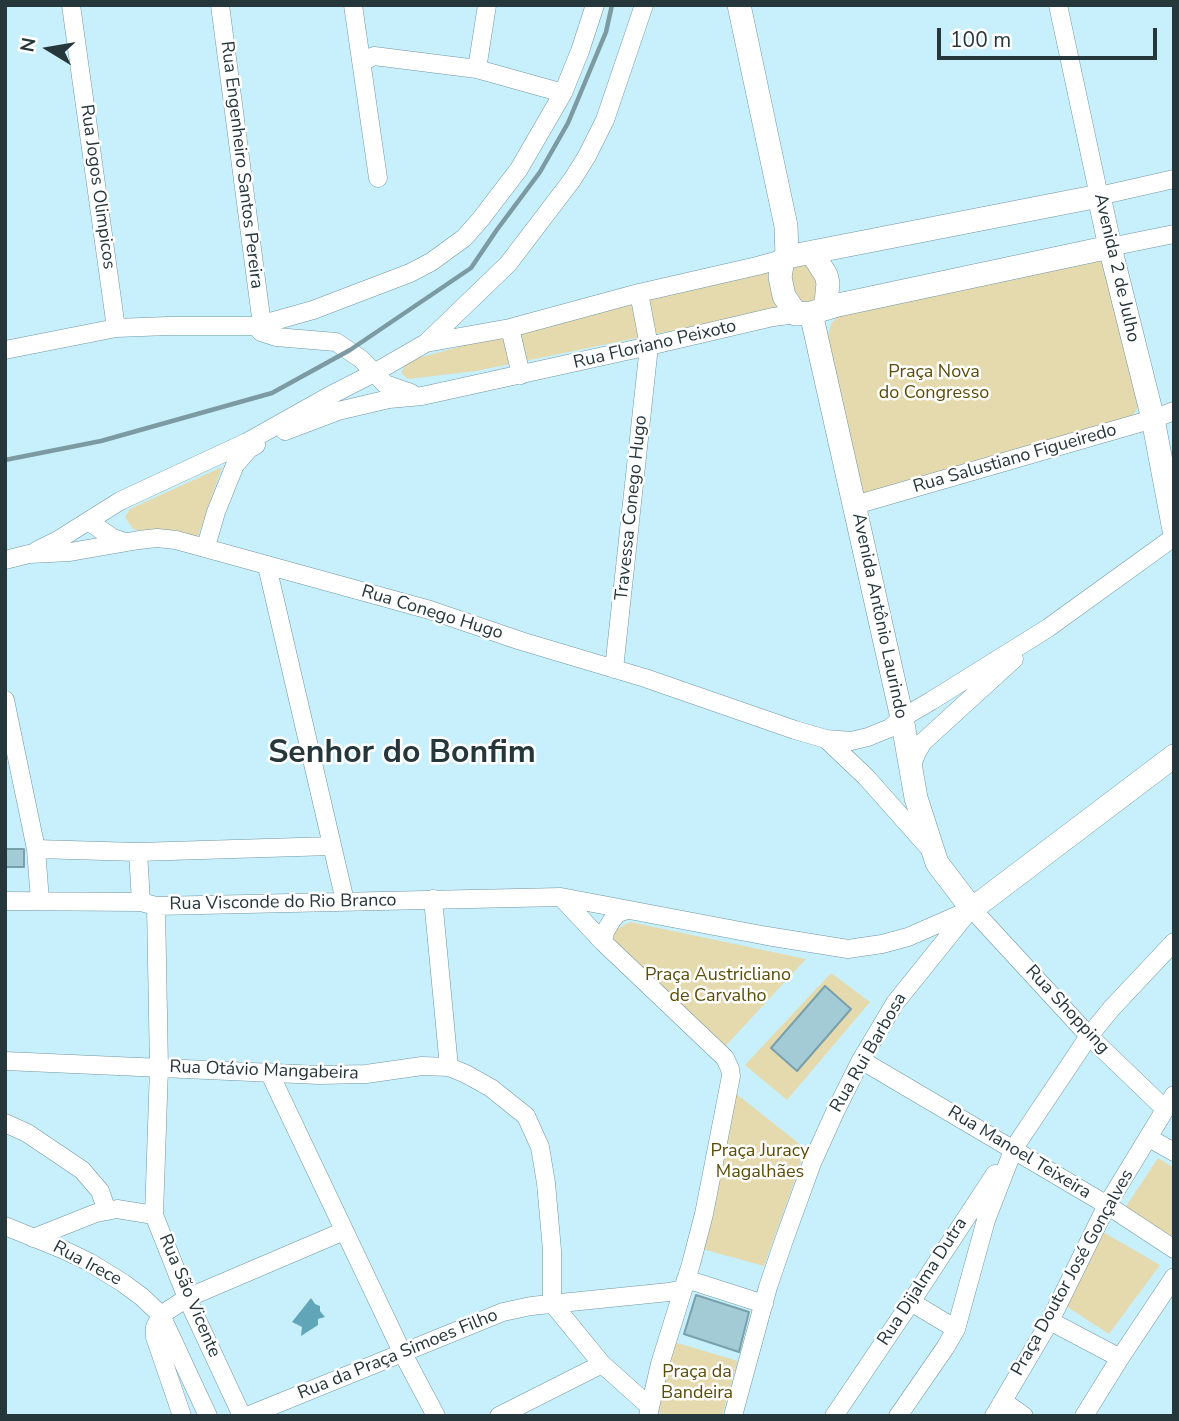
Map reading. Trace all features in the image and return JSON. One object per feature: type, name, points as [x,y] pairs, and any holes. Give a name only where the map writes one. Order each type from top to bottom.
[{"type":"main road","points":[[739,5],[786,226],[797,256],[826,275],[828,283],[826,303],[810,312],[784,296],[780,276],[797,256],[1098,196]]},
{"type":"main road","points":[[754,5],[798,220],[797,256]]},
{"type":"main road","name":"Avenida 2 de Julho","points":[[1098,196],[1110,247],[1163,415],[1174,530]]},
{"type":"main road","name":"Rua Floriano Peixoto","points":[[810,312],[1110,247]]},
{"type":"main road","name":"Avenida Antônio Laurindo","points":[[810,312],[902,718],[918,806],[937,863],[972,909]]},
{"type":"main road","name":"Rua Rui Barbosa","points":[[972,909],[1174,756]]},
{"type":"street","name":"Rua Jogos Olimpicos","points":[[71,5],[116,328]]},
{"type":"street","name":"Rua Engenheiro Santos Pereira","points":[[220,5],[259,326]]},
{"type":"street","points":[[353,5],[379,178]]},
{"type":"street","points":[[477,69],[487,5]]},
{"type":"street","points":[[5,350],[116,328],[259,326],[313,310],[410,273],[431,262],[464,238],[519,169],[563,93],[595,5]]},
{"type":"street","points":[[5,560],[29,554],[58,540],[120,501],[247,442],[426,344],[508,264],[572,180],[605,120],[644,5]]},
{"type":"street","name":"Avenida 2 de Julho","points":[[1058,5],[1098,196]]},
{"type":"street","points":[[362,62],[374,56],[477,69],[563,93]]},
{"type":"street","points":[[1098,196],[1174,179]]},
{"type":"street","name":"Rua Floriano Peixoto","points":[[1110,247],[1174,233]]},
{"type":"street","points":[[426,344],[510,328],[639,293],[797,256]]},
{"type":"street","name":"Travessa Conego Hugo","points":[[614,669],[649,346],[639,293]]},
{"type":"street","name":"Rua Floriano Peixoto","points":[[202,547],[207,544],[216,512],[235,465],[249,449],[276,435],[338,411],[389,398],[422,396],[521,375],[773,317],[810,312]]},
{"type":"street","points":[[259,326],[261,332],[276,338],[336,342],[361,359],[385,384],[422,396]]},
{"type":"street","points":[[510,328],[521,375]]},
{"type":"street","name":"Rua Salustiano Figueiredo","points":[[855,505],[1163,415]]},
{"type":"street","points":[[88,521],[113,538],[125,542]]},
{"type":"street","points":[[826,739],[851,740],[868,737],[890,728],[1048,628],[1174,537]]},
{"type":"street","name":"Rua Conego Hugo","points":[[29,554],[70,552],[157,538],[176,540],[430,610],[826,739]]},
{"type":"street","points":[[267,566],[345,901]]},
{"type":"street","points":[[910,770],[923,742],[1048,628]]},
{"type":"street","points":[[5,700],[11,760],[36,849],[40,901]]},
{"type":"street","points":[[826,739],[866,777],[934,854]]},
{"type":"street","points":[[36,849],[138,852],[331,846]]},
{"type":"street","points":[[138,852],[149,904],[159,1068],[154,1215]]},
{"type":"street","points":[[552,1303],[602,1364],[648,1411],[704,1214],[731,1076],[725,1058],[603,942],[561,897]]},
{"type":"street","name":"Rua Visconde do Rio Branco","points":[[5,901],[149,904],[561,897],[848,949],[908,937],[972,909]]},
{"type":"street","points":[[433,899],[449,1067]]},
{"type":"street","name":"Rua Shopping","points":[[972,909],[1089,1036],[1170,1102]]},
{"type":"street","name":"Rua Rui Barbosa","points":[[733,1416],[783,1243],[812,1163],[835,1112],[861,1060],[895,1003],[972,909]]},
{"type":"street","points":[[603,942],[604,932],[612,920],[618,913],[627,910]]},
{"type":"street","points":[[898,1416],[956,1329],[986,1220],[1014,1149],[1089,1036],[1174,942]]},
{"type":"street","name":"Rua Manoel Teixeira","points":[[861,1060],[1107,1205],[1174,1249]]},
{"type":"street","name":"Rua Otávio Mangabeira","points":[[5,1061],[319,1076],[366,1074],[422,1066],[449,1067],[466,1074],[491,1088],[526,1116],[540,1147],[552,1250],[552,1303]]},
{"type":"street","points":[[269,1072],[402,1352],[436,1416]]},
{"type":"street","name":"Praça Doutor José Gonçalves","points":[[998,1408],[1050,1321],[1107,1205],[1170,1102]]},
{"type":"street","points":[[5,1123],[27,1133],[82,1170],[100,1191],[107,1211]]},
{"type":"street","points":[[1149,1138],[1174,1152]]},
{"type":"street","name":"Rua Dijalma Dutra","points":[[834,1416],[1003,1161],[1014,1149]]},
{"type":"street","name":"Rua São Vicente","points":[[33,1238],[96,1213],[117,1209],[154,1215],[187,1298],[244,1416]]},
{"type":"street","name":"Rua Irece","points":[[5,1226],[64,1250],[123,1283],[161,1315]]},
{"type":"street","points":[[182,1416],[155,1337],[161,1315],[187,1298],[344,1231]]},
{"type":"street","points":[[1084,1416],[1174,1277]]},
{"type":"street","points":[[684,1284],[764,1304]]},
{"type":"street","name":"Rua da Praça Simoes Filho","points":[[244,1416],[503,1312],[552,1303],[669,1292],[684,1284]]},
{"type":"street","points":[[911,1301],[956,1329]]},
{"type":"street","name":"Rua São Vicente","points":[[161,1315],[208,1416]]},
{"type":"street","points":[[1050,1321],[1120,1358]]},
{"type":"street","points":[[499,1416],[602,1364]]},
{"type":"street","points":[[998,1408],[1024,1416]]},
{"type":"green space","name":"Praça Nova do Congresso","points":[[1101,257],[1139,406],[1130,420],[862,498],[828,335],[831,324],[843,310]]},
{"type":"green space","points":[[810,259],[821,300],[476,371],[408,379],[401,373],[407,361],[558,320]]},
{"type":"green space","points":[[222,467],[196,542],[133,529],[125,517],[130,509]]},
{"type":"green space","name":"Praça Austricliano de Carvalho","points":[[630,922],[806,959],[720,1052],[611,944],[612,932]]},
{"type":"green space","name":"Praça Austricliano de Carvalho","points":[[831,973],[870,1002],[787,1100],[745,1065]]},
{"type":"green space","name":"Praça Juracy Magalhães","points":[[734,1092],[806,1149],[764,1266],[702,1249]]},
{"type":"green space","points":[[1158,1158],[1174,1168],[1174,1241],[1121,1214]]},
{"type":"green space","points":[[1103,1232],[1160,1265],[1109,1334],[1066,1306]]},
{"type":"green space","name":"Praça da Bandeira","points":[[674,1342],[738,1361],[722,1416],[662,1416],[656,1407]]},
{"type":"water","points":[[311,1298],[320,1306],[325,1317],[318,1319],[318,1325],[301,1336],[302,1327],[292,1322]]},
{"type":"building","points":[[5,849],[24,849],[24,867],[5,867]]},
{"type":"building","points":[[825,986],[851,1009],[797,1071],[771,1048]]},
{"type":"building","points":[[696,1295],[749,1312],[739,1352],[684,1334]]},
{"type":"railway","points":[[5,460],[101,441],[272,393],[350,350],[471,268],[540,172],[568,123],[606,32],[612,5]]},
{"type":"district","name":"Senhor do Bonfim","points":[[402,754]]}]
